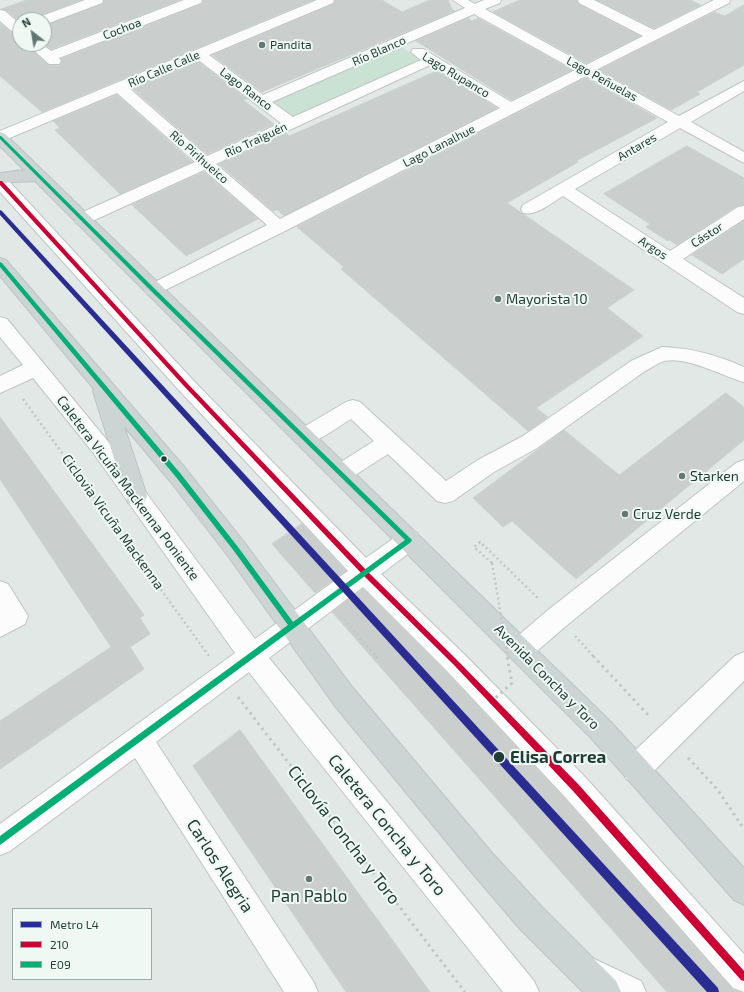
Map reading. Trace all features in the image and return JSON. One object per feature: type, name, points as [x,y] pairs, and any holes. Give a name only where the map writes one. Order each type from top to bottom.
[{"type":"main road","name":"Avenida Concha y Toro","points":[[0,137],[153,290],[521,649],[738,876]]},
{"type":"main road","points":[[0,178],[25,175],[39,176]]},
{"type":"main road","points":[[0,264],[209,513],[344,697],[483,864],[531,918],[576,965],[605,992]]},
{"type":"main road","points":[[99,381],[136,496]]},
{"type":"street","points":[[52,17],[97,0]]},
{"type":"street","name":"Cochoa","points":[[43,52],[51,59],[196,0]]},
{"type":"street","name":"Río Calle Calle","points":[[0,137],[328,0]]},
{"type":"street","name":"Lago Peñuelas","points":[[459,0],[744,158]]},
{"type":"street","name":"Río Blanco","points":[[263,102],[495,0]]},
{"type":"street","points":[[584,0],[654,36]]},
{"type":"street","name":"Lago Lanalhue","points":[[153,290],[724,0]]},
{"type":"street","points":[[0,14],[12,24]]},
{"type":"street","name":"Lago Rupanco","points":[[400,41],[512,109]]},
{"type":"street","name":"Lago Ranco","points":[[199,54],[292,124]]},
{"type":"street","name":"Río Traiguén","points":[[82,219],[431,60]]},
{"type":"street","name":"Antares","points":[[529,209],[744,85]]},
{"type":"street","name":"Río Pirihueico","points":[[119,88],[279,227]]},
{"type":"street","points":[[0,182],[185,384],[365,573],[456,663],[576,788],[744,977]]},
{"type":"street","name":"Argos","points":[[563,189],[744,307]]},
{"type":"street","name":"Cástor","points":[[670,259],[744,211]]},
{"type":"street","name":"Caletera Vicuña Mackenna Poniente","points":[[0,324],[99,444],[252,656]]},
{"type":"street","points":[[304,437],[353,408],[445,494],[486,466],[530,442],[638,366],[662,354],[684,355],[712,361],[744,375]]},
{"type":"street","points":[[5,383],[36,368]]},
{"type":"street","points":[[341,473],[389,442]]},
{"type":"street","points":[[521,649],[557,618],[744,469]]},
{"type":"street","points":[[0,841],[409,540]]},
{"type":"street","points":[[0,592],[16,616],[0,626]]},
{"type":"street","name":"Caletera Concha y Toro","points":[[252,656],[312,733],[523,992]]},
{"type":"street","points":[[636,770],[744,664]]},
{"type":"street","name":"Carlos Alegria","points":[[138,739],[302,992]]},
{"type":"street","points":[[576,965],[630,992]]},
{"type":"path","name":"Ciclovia Vicuña Mackenna","points":[[5,383],[174,606],[223,677]]},
{"type":"path","points":[[491,702],[512,683],[492,563],[474,547],[480,542],[557,618],[717,789],[744,829]]},
{"type":"path","points":[[328,600],[380,661]]},
{"type":"path","name":"Ciclovía Concha y Toro","points":[[223,677],[465,992]]},
{"type":"green space","points":[[399,46],[425,60],[295,120],[272,102]]},
{"type":"building","points":[[27,0],[81,0],[49,12],[12,12],[12,15],[6,10],[2,9]]},
{"type":"building","points":[[104,0],[180,0],[52,49],[52,22],[103,4]]},
{"type":"building","points":[[203,0],[313,0],[42,112],[0,76],[0,23],[12,33],[12,52],[34,52],[48,65],[59,66],[62,62],[61,59],[202,4]]},
{"type":"building","points":[[335,0],[382,0],[402,12],[430,0],[448,0],[452,9],[455,11],[262,92],[212,55],[334,4]]},
{"type":"building","points":[[520,0],[577,0],[578,4],[640,36],[586,63],[493,12]]},
{"type":"building","points":[[597,0],[690,0],[701,5],[654,28]]},
{"type":"building","points":[[744,5],[744,65],[697,92],[700,94],[671,110],[599,70],[715,12],[724,16]]},
{"type":"building","points":[[468,18],[472,21],[478,18],[572,70],[511,100],[416,41]]},
{"type":"building","points":[[197,61],[247,99],[243,100],[274,124],[207,154],[132,88]]},
{"type":"building","points":[[437,71],[497,108],[284,216],[277,210],[273,211],[219,164],[286,133],[289,136]]},
{"type":"building","name":"Mayorista 10","points":[[586,78],[657,118],[576,161],[578,162],[507,203],[634,290],[607,308],[643,336],[536,408],[548,417],[528,431],[341,269],[344,267],[297,227]]},
{"type":"building","points":[[117,95],[192,162],[120,194],[55,130],[60,128],[53,121]]},
{"type":"building","points":[[687,146],[744,178],[744,205],[737,206],[677,245],[646,227],[650,224],[604,194]]},
{"type":"building","points":[[204,172],[258,219],[186,256],[132,205]]},
{"type":"building","points":[[744,221],[744,259],[722,274],[692,255]]},
{"type":"building","points":[[726,393],[744,407],[744,440],[576,579],[512,521],[503,527],[473,498],[564,430],[619,475]]},
{"type":"building","points":[[0,417],[144,615],[140,618],[150,634],[130,647],[144,669],[0,769],[0,721],[111,647],[0,479]]},
{"type":"building","points":[[302,524],[346,571],[315,593],[272,544]]},
{"type":"building","points":[[363,589],[446,672],[565,799],[732,989],[740,992],[667,992],[332,612]]},
{"type":"building","name":"Pan Pablo","points":[[240,730],[430,992],[346,992],[193,766]]},
{"type":"metro line","name":"L4","points":[[0,212],[714,992]]},
{"type":"transit line","name":"E09","points":[[0,137],[153,290],[409,540],[0,841]]},
{"type":"transit line","name":"210","points":[[0,182],[185,384],[365,573],[456,663],[576,788],[744,977]]},
{"type":"transit line","name":"E09","points":[[0,264],[178,475],[236,549],[292,626]]},
{"type":"place","name":"Pandita","points":[[262,45]]},
{"type":"place","name":"Mayorista 10","points":[[498,299]]},
{"type":"place","name":"Starken","points":[[682,476]]},
{"type":"place","name":"Cruz Verde","points":[[625,514]]},
{"type":"place","name":"Elisa Correa","points":[[499,757]]},
{"type":"place","name":"Pan Pablo","points":[[309,879]]}]
